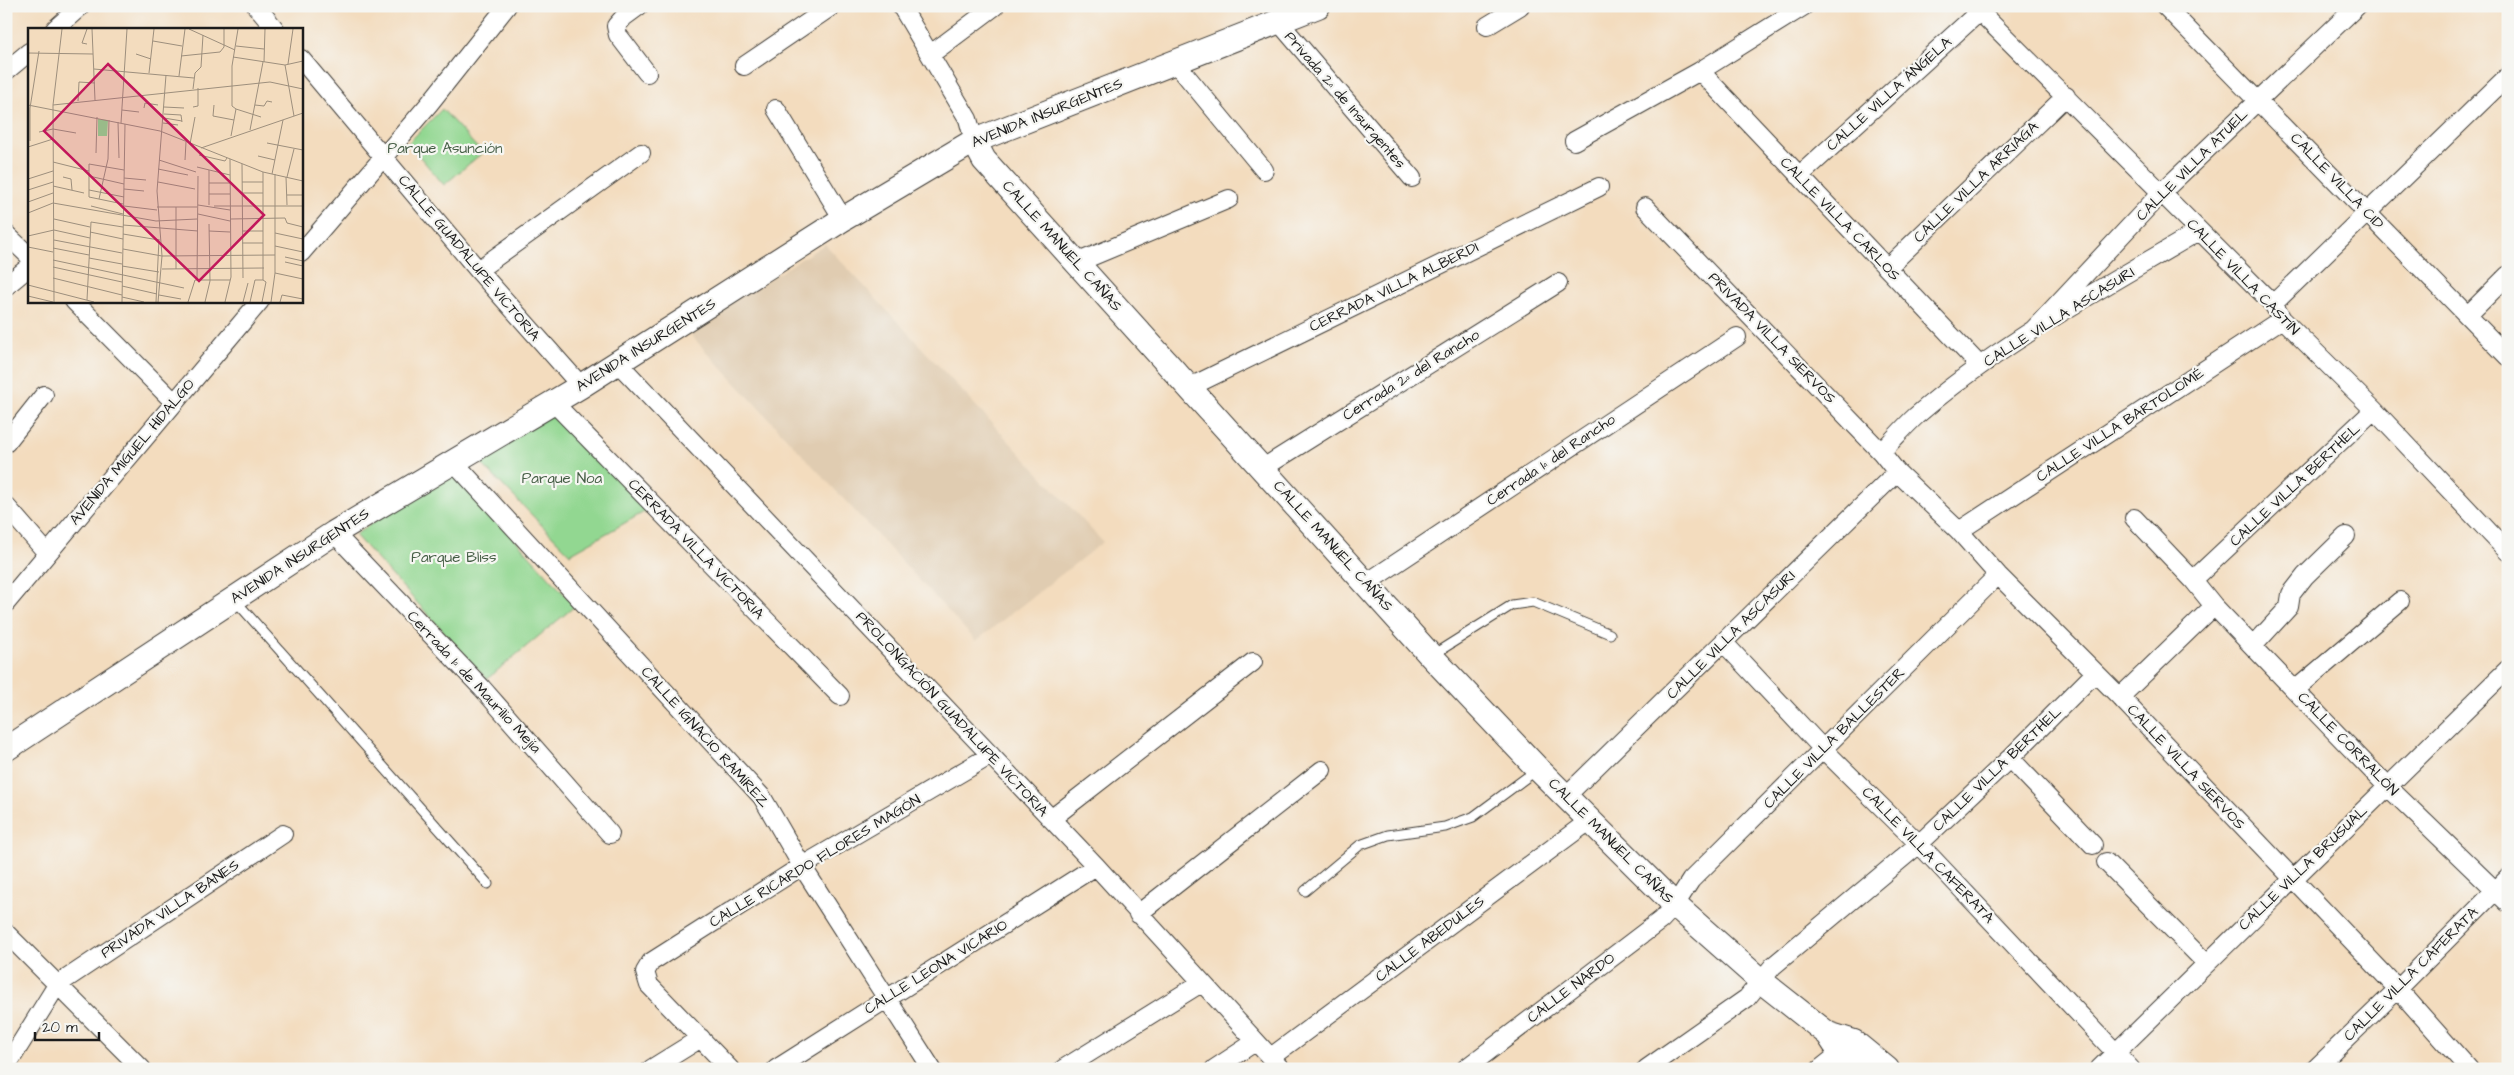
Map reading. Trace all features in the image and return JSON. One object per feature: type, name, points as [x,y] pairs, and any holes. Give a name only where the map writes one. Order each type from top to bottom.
[{"type":"street","points":[[56,28],[81,6]]},
{"type":"street","points":[[256,6],[274,28]]},
{"type":"street","points":[[302,253],[384,157],[507,6]]},
{"type":"street","points":[[639,6],[624,17],[616,26],[618,35],[647,73]]},
{"type":"street","points":[[744,66],[832,6]]},
{"type":"street","name":"CALLE MANUEL CAÑAS","points":[[902,6],[968,119],[974,141],[984,160],[1431,656],[1538,770],[1675,905],[1760,980],[1828,1034],[1848,1055],[1887,1069]]},
{"type":"street","points":[[931,54],[995,6]]},
{"type":"street","name":"AVENIDA INSURGENTES","points":[[6,749],[334,533],[581,386],[844,220],[974,141],[1318,6]]},
{"type":"street","points":[[1487,26],[1520,6]]},
{"type":"street","points":[[1574,141],[1700,71],[1804,6]]},
{"type":"street","name":"CALLE VILLA CID","points":[[2164,6],[2258,99],[2508,357]]},
{"type":"street","name":"CALLE VILLA ATUEL","points":[[2034,329],[2161,193],[2357,6]]},
{"type":"street","name":"CALLE VILLA CASTÍN","points":[[1977,9],[2199,231],[2374,410],[2508,552]]},
{"type":"street","name":"CALLE VILLA ÁNGELA","points":[[1799,176],[1977,9]]},
{"type":"street","name":"Privada 2ª de Insurgentes","points":[[1278,21],[1412,178]]},
{"type":"street","points":[[6,72],[28,53]]},
{"type":"street","name":"CALLE GUADALUPE VICTORIA","points":[[302,60],[478,270],[581,386]]},
{"type":"street","points":[[1174,61],[1264,170]]},
{"type":"street","name":"CALLE VILLA CARLOS","points":[[1700,71],[1980,366]]},
{"type":"street","name":"CALLE VILLA BARTOLOMÉ","points":[[1959,531],[2278,312],[2367,212],[2508,76]]},
{"type":"street","name":"CALLE VILLA ARRIAGA","points":[[1887,268],[2066,96]]},
{"type":"street","points":[[776,110],[844,220]]},
{"type":"street","points":[[478,270],[641,153]]},
{"type":"street","name":"CERRADA VILLA ALBERDI","points":[[1190,387],[1598,187]]},
{"type":"street","points":[[1076,262],[1229,199]]},
{"type":"street","name":"PRIVADA VILLA SIERVOS","points":[[1645,207],[1882,452],[1897,472]]},
{"type":"street","name":"CALLE VILLA ASCASURI","points":[[1882,452],[1915,416],[1980,366],[2034,329],[2199,231]]},
{"type":"street","points":[[6,234],[28,255]]},
{"type":"street","points":[[6,286],[28,268]]},
{"type":"street","points":[[2468,315],[2508,275]]},
{"type":"street","name":"Cerrada 2ª del Rancho","points":[[1263,468],[1558,283]]},
{"type":"street","points":[[75,302],[174,402]]},
{"type":"street","name":"AVENIDA MIGUEL HIDALGO","points":[[6,603],[259,302]]},
{"type":"street","name":"Cerrada 1ª del Rancho","points":[[1366,584],[1736,337]]},
{"type":"street","name":"PROLONGACIÓN GUADALUPE VICTORIA","points":[[618,363],[1096,866],[1276,1063]]},
{"type":"street","points":[[6,443],[44,395]]},
{"type":"street","name":"CERRADA VILLA VICTORIA","points":[[553,402],[840,696]]},
{"type":"street","name":"CALLE VILLA BERTHEL","points":[[2193,580],[2374,410]]},
{"type":"street","name":"CALLE IGNACIO RAMÍREZ","points":[[453,461],[762,797],[802,866],[932,1069]]},
{"type":"street","name":"CALLE VILLA ASCASURI","points":[[1565,797],[1724,644],[1897,472]]},
{"type":"street","name":"CALLE VILLA SIERVOS","points":[[1897,472],[1959,531],[1998,575],[2120,696],[2398,989],[2469,1069]]},
{"type":"street","points":[[6,506],[47,553]]},
{"type":"street","name":"CALLE CORRALÓN","points":[[2134,518],[2193,580],[2214,606],[2254,645],[2387,786],[2508,904]]},
{"type":"street","name":"Cerrada 1ª de Maurilio Mejía","points":[[334,533],[482,688],[610,834]]},
{"type":"street","points":[[2254,645],[2289,607],[2291,594],[2305,576],[2346,536]]},
{"type":"street","name":"CALLE VILLA BALLESTER","points":[[1675,905],[1691,880],[1998,575]]},
{"type":"street","points":[[2295,690],[2400,601]]},
{"type":"street","points":[[2120,696],[2214,606]]},
{"type":"street","name":"CALLE VILLA CAFERATA","points":[[1724,644],[1822,748],[1919,844],[2131,1069]]},
{"type":"street","points":[[1051,819],[1253,662]]},
{"type":"street","name":"CALLE VILLA BRUSUAL","points":[[2099,1069],[2508,669]]},
{"type":"street","name":"CALLE VILLA BERTHEL","points":[[1646,1069],[1746,998],[1773,966],[1919,844],[2010,758],[2095,673]]},
{"type":"street","name":"CALLE RICARDO FLORES MAGÓN","points":[[701,1038],[649,985],[645,972],[651,962],[802,866],[991,755]]},
{"type":"street","points":[[2010,758],[2093,845]]},
{"type":"street","points":[[1138,914],[1322,770]]},
{"type":"street","name":"CALLE ABEDULES","points":[[1276,1063],[1589,821]]},
{"type":"street","name":"PRIVADA VILLA BANES","points":[[57,986],[283,834]]},
{"type":"street","points":[[2106,862],[2206,963]]},
{"type":"street","name":"CALLE LEONA VICARIO","points":[[776,1069],[885,998],[1096,866]]},
{"type":"street","name":"CALLE VILLA CAFERATA","points":[[2315,1069],[2398,989],[2508,878]]},
{"type":"street","name":"CALLE NARDO","points":[[1465,1069],[1661,920],[1675,905]]},
{"type":"street","points":[[6,933],[142,1069]]},
{"type":"street","points":[[1063,1069],[1201,983]]},
{"type":"street","points":[[6,1067],[57,986]]},
{"type":"street","points":[[651,1069],[701,1038],[730,1069]]},
{"type":"street","points":[[1214,1069],[1255,1042]]},
{"type":"street","points":[[1820,1069],[1848,1055]]},
{"type":"lane","points":[[234,599],[488,884]]},
{"type":"lane","points":[[1431,656],[1512,605],[1533,602],[1610,634]]},
{"type":"lane","points":[[1305,890],[1360,845],[1388,835],[1445,827],[1473,817],[1538,770]]},
{"type":"shaded area","points":[[825,244],[1103,542],[976,641],[687,331]]},
{"type":"green space","name":"Parque Asunción","points":[[442,109],[482,153],[444,185],[408,143]]},
{"type":"green space","name":"Parque Noa","points":[[552,411],[653,507],[570,554],[478,460]]},
{"type":"green space","name":"Parque Bliss","points":[[451,468],[575,606],[487,679],[355,535]]}]
